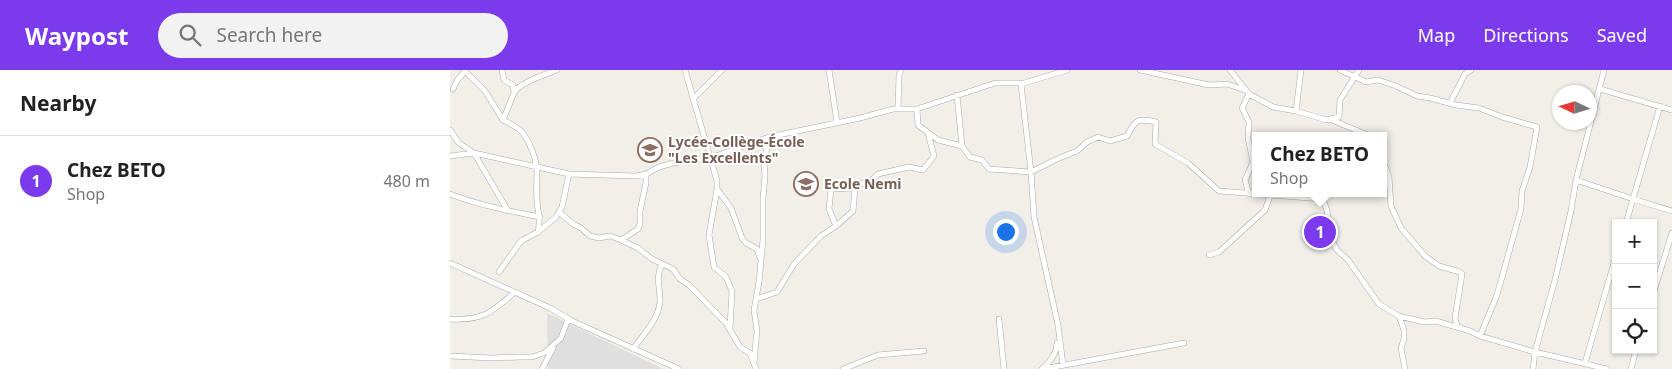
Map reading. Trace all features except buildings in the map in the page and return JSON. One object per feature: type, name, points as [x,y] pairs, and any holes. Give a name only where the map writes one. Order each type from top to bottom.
[{"type":"street","points":[[453,89],[465,70],[485,91],[503,120],[519,129],[525,136],[536,167],[537,202],[540,216],[538,232]]},
{"type":"street","points":[[502,70],[504,80],[512,85],[514,93]]},
{"type":"street","points":[[503,120],[516,89],[521,85],[557,70]]},
{"type":"street","points":[[685,70],[717,177],[718,189],[709,235],[714,267],[726,277],[732,291],[730,328]]},
{"type":"street","points":[[693,98],[722,70]]},
{"type":"street","points":[[829,70],[837,122]]},
{"type":"street","points":[[898,109],[898,75],[901,70]]},
{"type":"street","points":[[450,156],[474,153],[569,174],[636,176],[673,163],[710,158],[769,137],[898,109],[917,109],[995,82],[1020,84],[1067,70]]},
{"type":"street","points":[[1140,70],[1209,85],[1227,84],[1247,92],[1273,107],[1296,111],[1326,120],[1339,117],[1340,100],[1359,70]]},
{"type":"street","points":[[1296,111],[1301,70]]},
{"type":"street","points":[[1340,70],[1366,82],[1378,80],[1417,96],[1478,108],[1537,127],[1530,167],[1522,191],[1521,209],[1497,295],[1480,336]]},
{"type":"street","points":[[1450,103],[1465,74],[1471,70]]},
{"type":"street","points":[[1532,369],[1555,280],[1576,180],[1604,70]]},
{"type":"street","points":[[1233,71],[1247,92]]},
{"type":"street","points":[[1020,84],[1031,172],[1034,217],[1058,325],[1063,365]]},
{"type":"street","points":[[1600,89],[1672,110]]},
{"type":"street","points":[[1247,92],[1242,108],[1250,122],[1248,138],[1252,157]]},
{"type":"street","points":[[958,95],[962,146],[970,157],[982,160],[989,169],[1031,172],[1077,151],[1087,142],[1098,137],[1110,141],[1127,136],[1135,122],[1141,119],[1156,122],[1156,144],[1188,163],[1219,190],[1252,194]]},
{"type":"street","points":[[1627,219],[1660,106]]},
{"type":"street","points":[[917,109],[918,125],[938,140],[962,146]]},
{"type":"street","points":[[1330,119],[1361,132]]},
{"type":"street","points":[[450,130],[459,143],[474,153],[508,211]]},
{"type":"street","points":[[836,226],[829,209],[831,189],[856,188],[862,183],[873,179],[878,174],[910,166],[924,170],[934,156],[928,133]]},
{"type":"street","points":[[754,362],[757,331],[754,310],[764,240],[762,211],[765,176],[764,163],[769,137]]},
{"type":"street","points":[[1249,194],[1245,180],[1252,164]]},
{"type":"street","points":[[1387,172],[1391,206],[1400,228],[1425,256],[1438,266],[1462,274],[1455,318],[1457,326],[1462,329]]},
{"type":"street","points":[[499,272],[521,241],[538,232],[556,217],[562,206],[569,174]]},
{"type":"street","points":[[621,240],[638,229],[646,174]]},
{"type":"street","points":[[1576,180],[1633,200],[1672,211]]},
{"type":"street","points":[[756,299],[777,292],[794,264],[821,236],[853,211],[856,188]]},
{"type":"street","points":[[718,189],[731,208],[742,238],[746,243],[757,249],[761,261]]},
{"type":"street","points":[[450,194],[508,211],[540,216]]},
{"type":"street","points":[[1209,255],[1218,252],[1265,210],[1270,197]]},
{"type":"street","points":[[1288,197],[1323,199],[1325,197]]},
{"type":"street","points":[[1323,199],[1331,239],[1337,250],[1348,260],[1379,304],[1399,316],[1424,322],[1436,321],[1535,352],[1607,369]]},
{"type":"street","points":[[559,212],[590,236],[599,238],[610,236],[621,240],[673,269],[680,279],[726,323],[740,347],[750,353],[756,369]]},
{"type":"street","points":[[1657,281],[1672,233]]},
{"type":"street","points":[[450,263],[679,369]]},
{"type":"street","points":[[633,348],[653,322],[659,309],[660,300],[657,279],[662,264]]},
{"type":"street","points":[[1585,363],[1614,264]]},
{"type":"street","points":[[450,319],[469,320],[484,316],[514,293]]},
{"type":"street","points":[[1399,316],[1404,330],[1401,348],[1405,369]]},
{"type":"street","points":[[450,356],[532,357],[544,353],[561,338],[568,319]]},
{"type":"street","points":[[999,319],[1004,369]]},
{"type":"street","points":[[1043,369],[1050,362],[1057,347],[1058,325]]},
{"type":"street","points":[[1043,369],[1184,344]]},
{"type":"street","points":[[542,369],[554,345]]},
{"type":"street","points":[[843,369],[878,354],[924,351]]},
{"type":"street","points":[[1631,369],[1635,354]]},
{"type":"shaded area","points":[[547,313],[663,369],[548,369]]},
{"type":"place","name":"Lycée-Collège-École \"Les Excellents\"","points":[[650,150]]},
{"type":"place","name":"Ecole Nemi","points":[[806,184]]},
{"type":"place","name":"Chez BETO","points":[[1320,232]]}]
